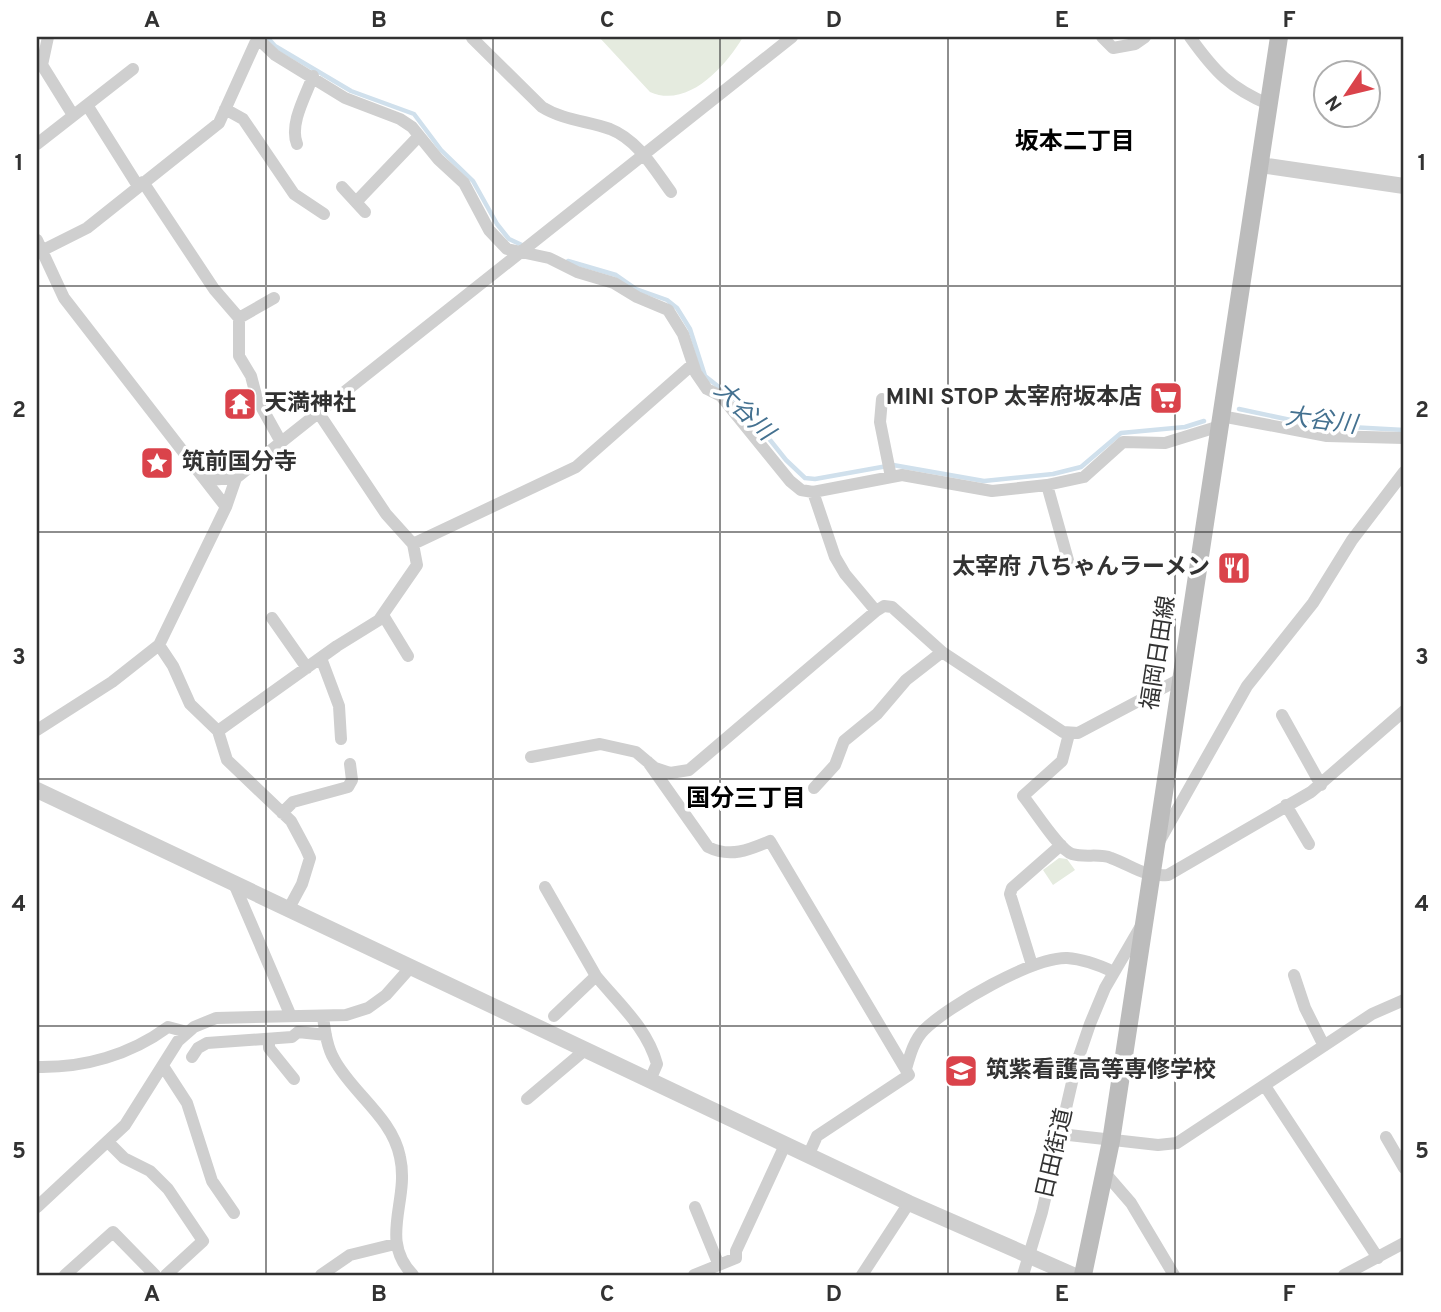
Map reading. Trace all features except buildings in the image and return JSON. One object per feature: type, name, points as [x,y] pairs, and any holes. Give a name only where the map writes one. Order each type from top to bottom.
[{"type":"main road","name":"福岡日田線","points":[[1083,1275],[1111,1141],[1279,37]]},
{"type":"street","points":[[48,37],[39,61],[73,115]]},
{"type":"street","points":[[37,730],[112,682],[159,645],[226,507],[236,478],[792,37]]},
{"type":"street","points":[[1102,37],[1113,48],[1135,44],[1145,37]]},
{"type":"street","points":[[1190,37],[1219,75],[1240,92],[1270,105]]},
{"type":"street","points":[[226,507],[64,298],[39,245],[87,228],[219,123],[256,38],[275,55],[345,98],[400,119],[464,183],[497,241],[521,252],[549,258],[577,272],[614,283],[637,298],[657,303],[676,319],[693,364],[707,389],[728,404],[790,481],[801,490],[813,492],[902,475],[992,491],[1047,485],[1084,477],[1123,442],[1165,443],[1221,421],[1327,436],[1404,438]]},
{"type":"street","points":[[472,38],[542,107],[554,115],[611,130],[628,139],[671,192]]},
{"type":"street","points":[[37,144],[133,69]]},
{"type":"street","points":[[296,144],[293,136],[296,121],[313,76]]},
{"type":"street","points":[[87,105],[214,289],[239,318],[239,356],[251,376],[257,398],[281,442]]},
{"type":"street","points":[[225,109],[243,119],[294,194],[324,214]]},
{"type":"street","points":[[342,187],[360,207],[419,136]]},
{"type":"street","points":[[1260,165],[1404,186]]},
{"type":"street","points":[[239,318],[274,298]]},
{"type":"street","points":[[413,544],[576,467],[693,364]]},
{"type":"street","points":[[882,399],[880,422],[891,477]]},
{"type":"street","points":[[218,731],[383,615],[417,565],[413,544],[386,514],[318,412]]},
{"type":"street","points":[[1157,846],[1247,686],[1313,603],[1352,540],[1404,472]]},
{"type":"street","points":[[207,480],[236,478]]},
{"type":"street","points":[[1047,485],[1068,560]]},
{"type":"street","points":[[813,492],[835,557],[845,574],[876,611]]},
{"type":"street","points":[[531,757],[600,744],[636,752],[648,762],[670,773],[684,772],[696,766],[884,606],[892,607],[942,652],[1069,734],[1078,733],[1180,679]]},
{"type":"street","points":[[383,615],[408,656]]},
{"type":"street","points":[[272,618],[307,667]]},
{"type":"street","points":[[159,645],[173,666],[190,704],[218,731],[227,760],[291,821],[310,858],[299,894],[288,910]]},
{"type":"street","points":[[814,788],[835,765],[844,741],[877,714],[906,680],[942,652]]},
{"type":"street","points":[[321,658],[339,706],[341,739]]},
{"type":"street","points":[[1069,734],[1062,761],[1023,796],[1071,854],[1109,857],[1136,872],[1152,876],[1168,875],[1321,785],[1404,711]]},
{"type":"street","points":[[1282,715],[1321,785]]},
{"type":"street","points":[[648,762],[709,847],[724,852],[742,852],[770,841],[909,1075],[817,1136],[808,1156]]},
{"type":"street","points":[[282,813],[293,802],[348,787],[352,780],[350,764]]},
{"type":"street","points":[[37,790],[808,1156],[1073,1275]]},
{"type":"street","points":[[1286,805],[1309,844]]},
{"type":"street","points":[[1032,965],[1010,894],[1012,888],[1061,845]]},
{"type":"street","points":[[235,886],[290,1014]]},
{"type":"street","points":[[545,887],[597,976],[639,1026],[652,1046],[657,1065],[650,1080]]},
{"type":"street","name":"日田街道","points":[[1023,1275],[1042,1212],[1083,1045],[1114,972],[1144,921]]},
{"type":"street","points":[[906,1069],[917,1039],[931,1024],[1017,971],[1067,958],[1114,972]]},
{"type":"street","points":[[37,1206],[125,1125],[187,1032],[216,1018],[290,1014],[323,1017],[368,1008],[386,995],[410,968]]},
{"type":"street","points":[[1294,975],[1305,1007],[1324,1046]]},
{"type":"street","points":[[554,1016],[597,976]]},
{"type":"street","points":[[1060,1134],[1111,1141],[1168,1145],[1177,1143],[1372,1014],[1404,1000]]},
{"type":"street","points":[[323,1017],[334,1059],[396,1142],[402,1174],[394,1244],[400,1258],[413,1275]]},
{"type":"street","points":[[37,1067],[94,1063],[124,1052],[168,1027],[187,1032]]},
{"type":"street","points":[[192,1057],[207,1043],[292,1037],[298,1032],[326,1035]]},
{"type":"street","points":[[269,1039],[269,1048],[294,1079]]},
{"type":"street","points":[[527,1099],[586,1050]]},
{"type":"street","points":[[163,1066],[187,1103],[212,1181],[234,1213]]},
{"type":"street","points":[[1265,1086],[1377,1258]]},
{"type":"street","points":[[1386,1137],[1404,1168]]},
{"type":"street","points":[[108,1142],[124,1158],[150,1171],[168,1189],[203,1241],[166,1275]]},
{"type":"street","points":[[694,1275],[718,1263],[736,1258],[736,1251],[785,1145]]},
{"type":"street","points":[[1105,1173],[1131,1203],[1174,1275]]},
{"type":"street","points":[[862,1275],[909,1203]]},
{"type":"street","points":[[695,1207],[718,1263]]},
{"type":"street","points":[[65,1275],[113,1232],[155,1275]]},
{"type":"street","points":[[321,1275],[350,1255],[394,1244]]},
{"type":"street","points":[[1344,1275],[1404,1244]]},
{"type":"shaded area","points":[[599,37],[743,37],[727,60],[704,82],[678,95],[664,96],[650,92]]},
{"type":"shaded area","points":[[1059,858],[1067,859],[1075,870],[1053,885],[1043,870]]},
{"type":"waterway","name":"大谷川","points":[[267,37],[275,46],[351,91],[414,114],[441,150],[473,181],[497,224],[509,239],[524,246]]},
{"type":"waterway","name":"大谷川","points":[[568,261],[616,275],[636,289],[667,300],[677,308],[690,329],[705,376],[743,406],[786,460],[805,478],[815,479],[893,465],[984,481],[1053,474],[1081,467],[1121,433],[1185,427],[1204,421]]},
{"type":"waterway","name":"大谷川","points":[[1239,409],[1314,425],[1404,430]]},
{"type":"place","name":"MINI STOP 太宰府坂本店","points":[[1166,398]]},
{"type":"place","name":"天満神社","points":[[240,404]]},
{"type":"place","name":"筑前国分寺","points":[[157,463]]},
{"type":"place","name":"太宰府 八ちゃんラーメン","points":[[1234,568]]},
{"type":"place","name":"筑紫看護高等専修学校","points":[[961,1071]]},
{"type":"district","name":"坂本二丁目","points":[[1075,143]]},
{"type":"district","name":"国分三丁目","points":[[746,800]]}]
